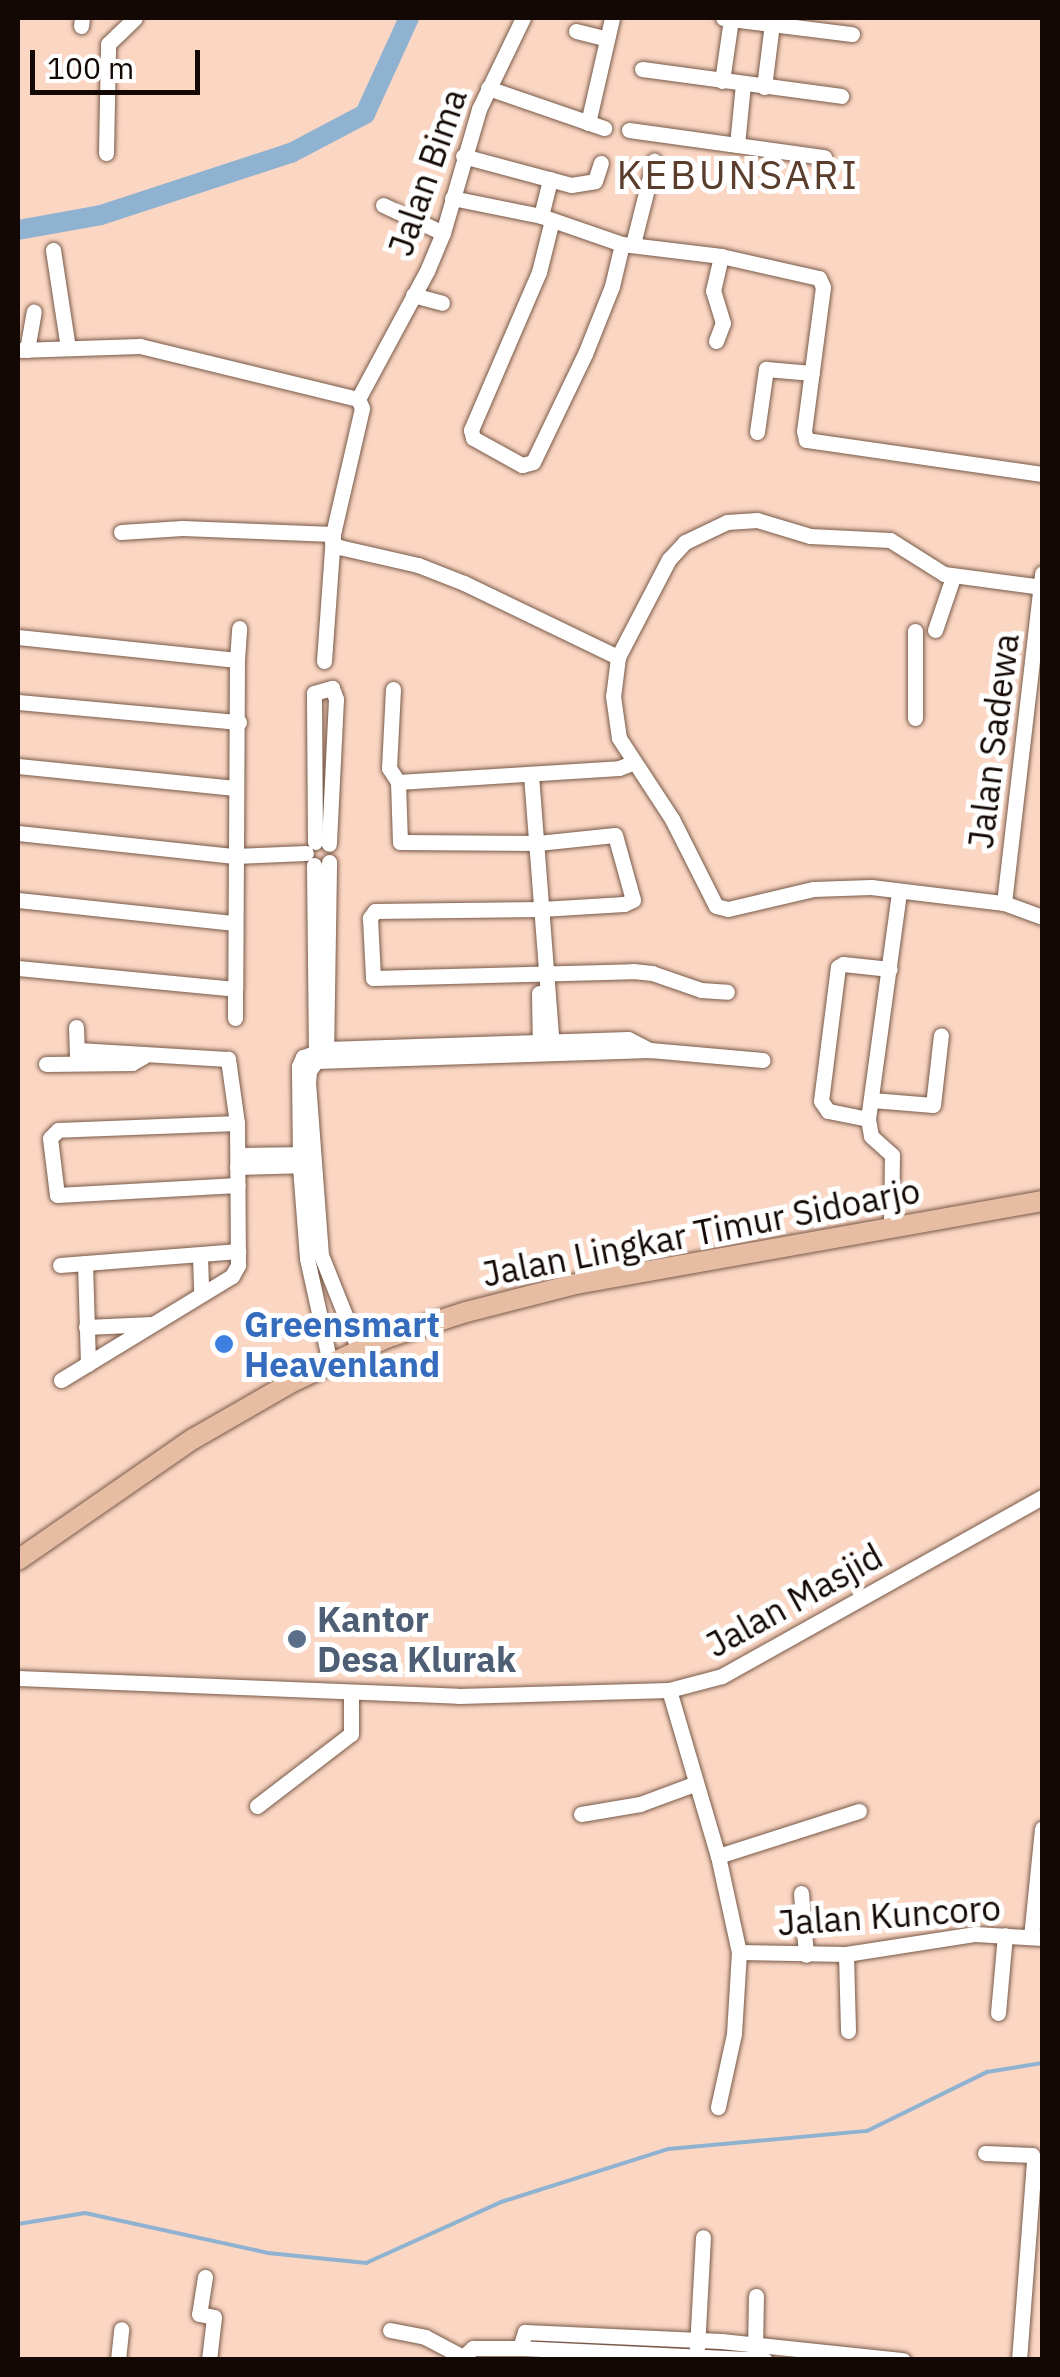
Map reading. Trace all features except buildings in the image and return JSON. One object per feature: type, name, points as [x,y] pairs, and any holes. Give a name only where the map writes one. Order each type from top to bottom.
[{"type":"main road","name":"Jalan Lingkar Timur Sidoarjo","points":[[18,1560],[193,1439],[330,1363],[466,1312],[576,1284],[1042,1201]]},
{"type":"street","points":[[106,153],[108,44],[134,18]]},
{"type":"street","name":"Jalan Bima","points":[[358,399],[443,234],[463,156],[488,88],[524,18]]},
{"type":"street","points":[[488,88],[596,126],[612,18]]},
{"type":"street","points":[[723,18],[852,34]]},
{"type":"street","points":[[722,81],[751,20]]},
{"type":"street","points":[[751,20],[764,87]]},
{"type":"street","points":[[576,32],[608,40]]},
{"type":"street","points":[[642,69],[841,96]]},
{"type":"street","points":[[737,145],[743,84]]},
{"type":"street","points":[[629,130],[824,157]]},
{"type":"street","points":[[463,156],[574,185],[592,182],[602,163]]},
{"type":"street","points":[[550,179],[539,272],[470,430],[473,438],[522,465],[533,462],[584,354],[628,244],[654,162]]},
{"type":"street","points":[[452,198],[546,218],[628,244],[721,256],[819,278],[823,288],[804,431],[810,442],[1042,474]]},
{"type":"street","points":[[383,205],[443,234]]},
{"type":"street","points":[[52,250],[68,348]]},
{"type":"street","points":[[716,341],[724,324],[713,292],[721,256]]},
{"type":"street","points":[[413,295],[442,303]]},
{"type":"street","points":[[34,312],[22,350],[159,349],[358,399],[362,408],[332,538],[324,661]]},
{"type":"street","points":[[756,432],[766,369],[812,373]]},
{"type":"street","points":[[1042,582],[953,577],[890,540],[810,536],[757,520],[727,522],[693,537],[669,559],[618,657],[613,709],[619,738],[632,763],[672,819],[716,906],[728,909],[784,893],[871,886],[1004,903],[1042,917]]},
{"type":"street","points":[[120,532],[182,528],[332,538]]},
{"type":"street","points":[[332,538],[339,548],[418,564],[618,657]]},
{"type":"street","points":[[936,630],[953,577]]},
{"type":"street","name":"Jalan Sadewa","points":[[1004,903],[1042,582]]},
{"type":"street","points":[[235,1018],[240,628]]},
{"type":"street","points":[[914,718],[915,631]]},
{"type":"street","points":[[18,637],[237,660]]},
{"type":"street","points":[[318,853],[334,723],[336,692],[330,688],[314,693],[321,1055]]},
{"type":"street","points":[[393,689],[389,768],[398,782],[397,836],[402,843],[538,844],[617,836],[633,898],[629,904],[542,909],[375,912],[370,918],[372,975],[376,980],[643,972],[701,990],[727,992]]},
{"type":"street","points":[[18,702],[238,722]]},
{"type":"street","points":[[314,722],[334,723]]},
{"type":"street","points":[[398,782],[531,775],[632,763]]},
{"type":"street","points":[[18,766],[235,788]]},
{"type":"street","points":[[531,775],[542,909],[546,1048]]},
{"type":"street","points":[[18,834],[235,856],[318,853]]},
{"type":"street","points":[[891,1227],[892,1155],[871,1136],[868,1119],[899,892]]},
{"type":"street","points":[[18,900],[235,923]]},
{"type":"street","points":[[868,1119],[828,1111],[822,1101],[838,967],[843,964],[890,969]]},
{"type":"street","points":[[18,968],[235,989]]},
{"type":"street","points":[[76,1027],[76,1057]]},
{"type":"street","points":[[872,1100],[933,1104],[941,1034]]},
{"type":"street","points":[[330,1363],[316,1309],[320,1281],[314,1256],[299,1066],[321,1055],[577,1048],[634,1040],[650,1050],[764,1060]]},
{"type":"street","points":[[46,1064],[76,1057],[228,1059],[237,1122],[238,1268],[232,1276],[61,1380]]},
{"type":"street","points":[[237,1122],[58,1130],[50,1138],[57,1195],[238,1185]]},
{"type":"street","points":[[238,1161],[307,1159]]},
{"type":"street","points":[[60,1266],[238,1252]]},
{"type":"street","points":[[200,1257],[201,1294]]},
{"type":"street","points":[[85,1263],[88,1364]]},
{"type":"street","points":[[320,1281],[338,1302],[360,1350]]},
{"type":"street","points":[[316,1309],[338,1302]]},
{"type":"street","points":[[86,1327],[153,1324]]},
{"type":"street","name":"Jalan Masjid","points":[[18,1678],[458,1696],[669,1690],[722,1676],[1042,1497]]},
{"type":"street","points":[[669,1690],[718,1856],[739,1952],[734,2034],[718,2107]]},
{"type":"street","points":[[257,1806],[347,1738],[352,1729],[351,1694]]},
{"type":"street","points":[[581,1814],[640,1804],[694,1784]]},
{"type":"street","points":[[718,1856],[860,1811]]},
{"type":"street","points":[[1037,1937],[1042,1829]]},
{"type":"street","points":[[801,1893],[806,1955]]},
{"type":"street","name":"Jalan Kuncoro","points":[[739,1952],[846,1954],[975,1934],[1037,1937]]},
{"type":"street","points":[[998,2013],[1005,1935]]},
{"type":"street","points":[[846,1954],[848,2031]]},
{"type":"street","points":[[985,2152],[1032,2156],[1034,2161],[1019,2360]]},
{"type":"street","points":[[697,2349],[704,2237]]},
{"type":"street","points":[[205,2277],[198,2314],[214,2317],[209,2360]]},
{"type":"street","points":[[756,2296],[757,2352]]},
{"type":"street","points":[[118,2360],[122,2328]]},
{"type":"street","points":[[390,2330],[439,2345],[460,2358],[473,2348],[521,2341],[903,2360]]},
{"type":"waterway","points":[[18,230],[101,215],[291,153],[365,114],[409,18]]},
{"type":"waterway","points":[[18,2224],[85,2213],[268,2253],[366,2263],[501,2202],[668,2149],[867,2131],[987,2072],[1042,2063]]},
{"type":"place","name":"Greensmart Heavenland","points":[[224,1344]]},
{"type":"place","name":"Kantor Desa Klurak","points":[[297,1639]]},
{"type":"district","name":"KEBUNSARI","points":[[738,174]]}]
